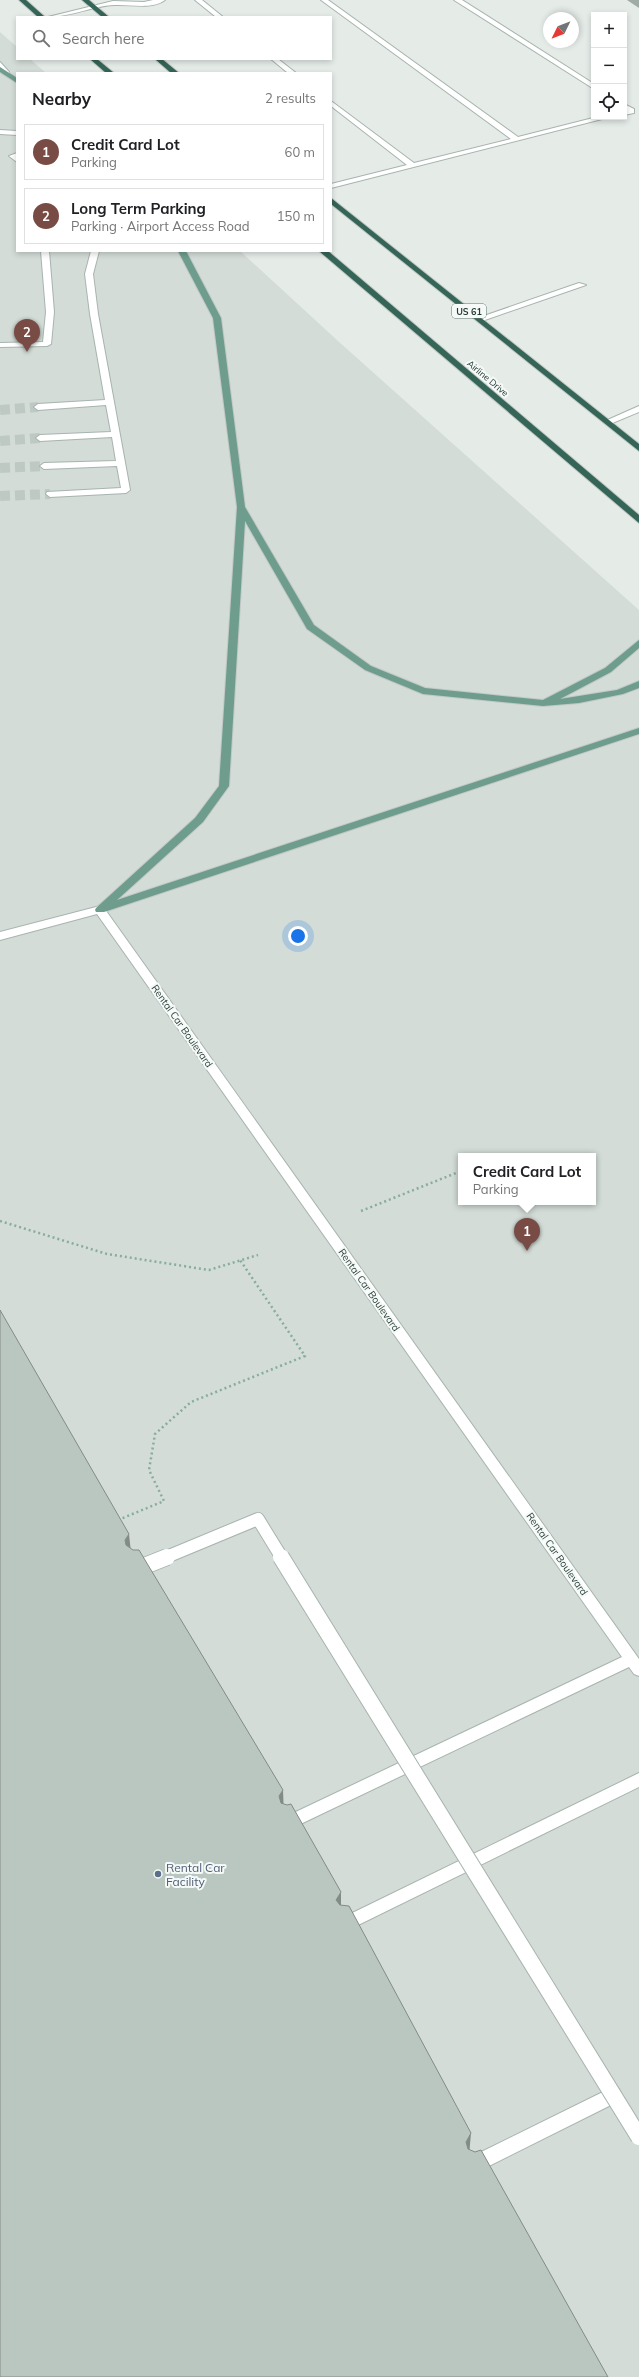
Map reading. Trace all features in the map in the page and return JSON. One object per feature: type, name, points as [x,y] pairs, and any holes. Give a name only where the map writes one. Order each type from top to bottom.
[{"type":"highway","points":[[22,0],[41,16]]},
{"type":"highway","points":[[85,0],[105,16]]},
{"type":"highway","points":[[94,60],[109,72]]},
{"type":"highway","points":[[159,60],[174,72]]},
{"type":"highway","name":"US 61","points":[[332,201],[639,448]]},
{"type":"highway","name":"Airline Drive","points":[[324,252],[639,520]]},
{"type":"main road","points":[[0,69],[16,80]]},
{"type":"main road","points":[[100,910],[199,820],[224,786],[241,507],[217,318],[183,252]]},
{"type":"main road","points":[[241,507],[310,627],[368,668],[423,691],[543,703],[620,692],[639,684]]},
{"type":"main road","points":[[543,703],[608,670],[639,643]]},
{"type":"main road","points":[[100,910],[639,731]]},
{"type":"street","points":[[55,16],[116,1],[144,4],[162,0]]},
{"type":"street","points":[[198,0],[219,16]]},
{"type":"street","points":[[324,0],[516,139]]},
{"type":"street","points":[[457,0],[591,85]]},
{"type":"street","points":[[275,60],[291,72]]},
{"type":"street","points":[[0,64],[7,73]]},
{"type":"street","points":[[332,104],[412,165]]},
{"type":"street","points":[[628,112],[639,108]]},
{"type":"street","points":[[332,186],[594,120]]},
{"type":"street","points":[[0,132],[16,133]]},
{"type":"street","points":[[0,345],[47,344],[50,312],[45,252]]},
{"type":"street","points":[[50,494],[126,490],[94,314],[89,274],[95,252]]},
{"type":"street","points":[[479,319],[582,285]]},
{"type":"street","points":[[38,407],[111,402]]},
{"type":"street","points":[[607,422],[639,409]]},
{"type":"street","points":[[40,438],[116,434]]},
{"type":"street","points":[[44,466],[121,463]]},
{"type":"street","points":[[0,936],[100,910]]},
{"type":"street","name":"Rental Car Boulevard","points":[[100,910],[635,1665]]},
{"type":"street","points":[[137,1569],[258,1519],[639,2137]]},
{"type":"street","points":[[288,1823],[635,1665]]},
{"type":"street","points":[[345,1924],[639,1780]]},
{"type":"street","points":[[474,2165],[613,2095]]},
{"type":"path","points":[[355,1214],[458,1172]]},
{"type":"path","points":[[0,1221],[107,1254],[209,1270],[258,1255]]},
{"type":"path","points":[[116,1521],[164,1501],[149,1470],[154,1434],[191,1402],[305,1356],[240,1260]]},
{"type":"shaded area","points":[[0,32],[16,46],[16,60],[31,60],[45,72],[16,72],[16,252],[241,252],[338,341],[639,610],[639,2377],[0,2377]]},
{"type":"building","name":"Rental Car Facility","points":[[0,1310],[129,1534],[125,1540],[126,1545],[133,1550],[139,1550],[283,1790],[279,1796],[281,1803],[287,1805],[291,1804],[341,1892],[336,1900],[340,1905],[349,1906],[471,2133],[466,2142],[468,2149],[475,2152],[481,2150],[608,2377],[0,2377]]},
{"type":"tunnel","points":[[0,410],[38,407]]},
{"type":"tunnel","points":[[0,441],[40,438]]},
{"type":"tunnel","points":[[0,468],[44,466]]},
{"type":"tunnel","points":[[0,496],[50,494]]},
{"type":"place","name":"Long Term Parking","points":[[27,352]]},
{"type":"place","name":"Credit Card Lot","points":[[527,1251]]},
{"type":"place","name":"Rental Car Facility","points":[[158,1874]]}]
